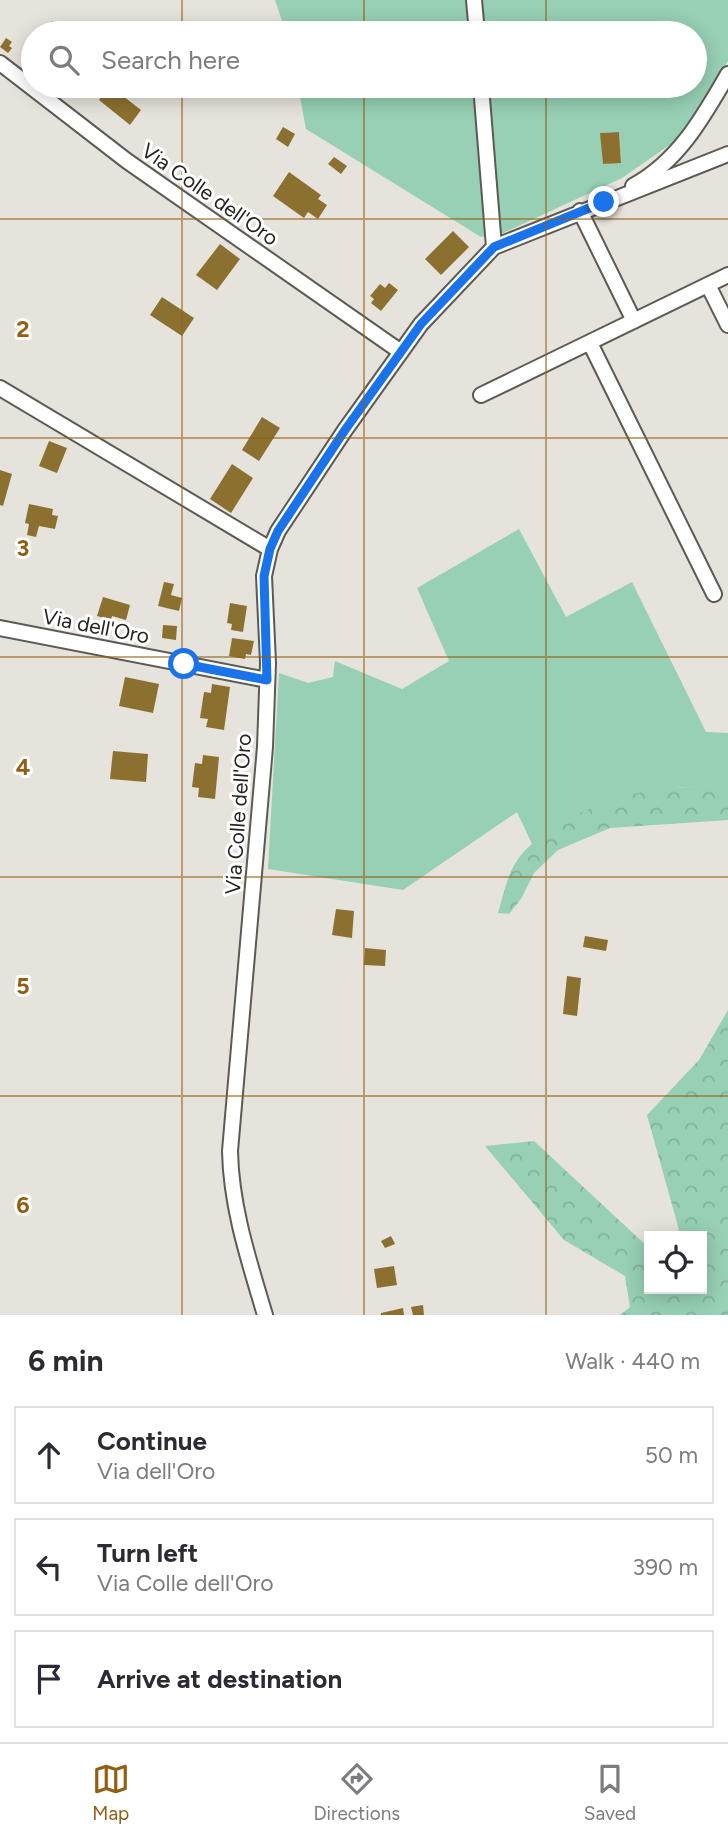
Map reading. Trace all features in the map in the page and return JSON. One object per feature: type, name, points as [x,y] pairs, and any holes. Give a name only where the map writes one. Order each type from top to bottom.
[{"type":"street","points":[[474,0],[476,21]]},
{"type":"street","name":"Via Colle dell'Oro","points":[[0,63],[21,79]]},
{"type":"street","points":[[604,202],[645,179],[672,156],[699,123],[728,74]]},
{"type":"street","name":"Via Colle dell'Oro","points":[[45,98],[127,161],[401,352]]},
{"type":"street","points":[[482,98],[494,247]]},
{"type":"street","name":"Via Colle dell'Oro","points":[[265,1315],[237,1210],[230,1151],[264,761],[267,680],[264,576],[270,549],[278,531],[345,430],[421,324],[494,247],[580,211],[669,180],[728,154]]},
{"type":"street","points":[[580,211],[634,321]]},
{"type":"street","points":[[481,395],[728,275]]},
{"type":"street","points":[[708,285],[728,325]]},
{"type":"street","points":[[590,343],[714,594]]},
{"type":"street","points":[[0,388],[270,549]]},
{"type":"street","name":"Via dell'Oro","points":[[0,628],[267,680]]},
{"type":"green space","points":[[275,0],[728,0],[728,61],[707,96],[707,21],[282,21]]},
{"type":"green space","points":[[300,98],[706,98],[684,135],[622,178],[503,233],[481,237],[306,129]],"holes":[[[619,132],[621,162],[603,164],[601,133]]]},
{"type":"green space","points":[[519,529],[566,617],[632,582],[706,732],[728,733],[728,786],[673,788],[625,797],[579,815],[532,844],[517,812],[403,890],[268,869],[279,673],[308,683],[333,677],[335,661],[402,689],[449,661],[417,588]]},
{"type":"green space","points":[[700,786],[728,786],[728,820],[610,828],[558,850],[534,873],[521,899],[509,914],[498,913],[516,862],[526,849],[555,827],[589,809],[625,796]]},
{"type":"green space","points":[[728,1010],[728,1315],[620,1315],[630,1307],[625,1276],[564,1240],[485,1146],[534,1141],[644,1243],[644,1294],[707,1294],[707,1231],[678,1231],[647,1115],[699,1060]]},
{"type":"building","points":[[6,38],[12,42],[8,53],[0,47]]},
{"type":"building","points":[[126,98],[141,110],[130,125],[99,100]]},
{"type":"building","points":[[283,127],[295,134],[288,147],[276,139]]},
{"type":"building","points":[[619,132],[621,163],[603,164],[600,133]]},
{"type":"building","points":[[334,157],[347,166],[341,174],[328,164]]},
{"type":"building","points":[[289,172],[321,195],[318,199],[327,205],[318,219],[308,212],[304,218],[273,196]]},
{"type":"building","points":[[453,231],[469,247],[441,275],[425,259]]},
{"type":"building","points":[[220,244],[240,259],[217,290],[196,275]]},
{"type":"building","points":[[389,283],[398,290],[381,311],[371,303],[374,299],[370,296],[380,284],[385,288]]},
{"type":"building","points":[[162,297],[194,318],[182,336],[150,315]]},
{"type":"building","points":[[262,417],[280,428],[259,461],[242,450]]},
{"type":"building","points":[[49,441],[67,448],[57,473],[39,466]]},
{"type":"building","points":[[232,464],[253,478],[231,513],[210,499]]},
{"type":"building","points":[[0,470],[12,474],[3,506],[0,505]]},
{"type":"building","points":[[29,504],[53,509],[52,515],[58,516],[55,529],[39,526],[36,537],[27,535],[29,524],[25,523]]},
{"type":"building","points":[[164,582],[174,584],[171,595],[182,598],[179,611],[158,606]]},
{"type":"building","points":[[103,597],[130,605],[126,620],[97,616]]},
{"type":"building","points":[[230,603],[247,606],[243,632],[231,630],[232,624],[227,623]]},
{"type":"building","points":[[163,625],[177,626],[176,640],[162,638]]},
{"type":"building","points":[[232,638],[254,641],[251,655],[246,654],[245,659],[229,656]]},
{"type":"building","points":[[125,677],[159,684],[153,713],[119,706]]},
{"type":"building","points":[[212,684],[230,687],[224,730],[206,727],[208,719],[200,718],[204,692],[211,693]]},
{"type":"building","points":[[113,751],[148,754],[146,782],[110,779]]},
{"type":"building","points":[[203,755],[219,757],[215,799],[198,797],[199,788],[192,787],[195,763],[202,764]]},
{"type":"building","points":[[336,909],[354,911],[352,938],[332,935]]},
{"type":"building","points":[[585,936],[608,940],[606,951],[583,947]]},
{"type":"building","points":[[365,948],[386,950],[385,966],[364,965]]},
{"type":"building","points":[[567,976],[581,978],[577,1016],[563,1014]]},
{"type":"building","points":[[391,1236],[395,1244],[385,1248],[381,1241]]},
{"type":"building","points":[[394,1266],[397,1285],[377,1288],[374,1269]]},
{"type":"building","points":[[423,1305],[424,1315],[413,1315],[411,1307]]},
{"type":"building","points":[[403,1308],[404,1315],[381,1315],[381,1313]]},
{"type":"route","points":[[184,664],[267,680],[264,576],[270,549],[278,531],[345,430],[421,324],[494,247],[604,202]]}]
